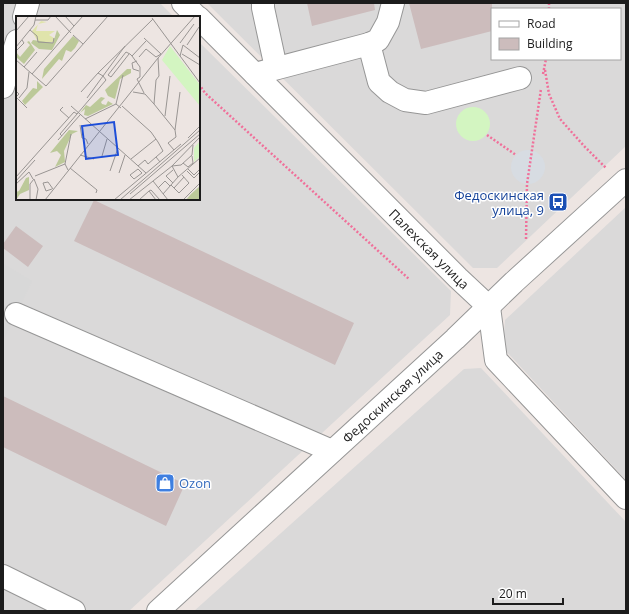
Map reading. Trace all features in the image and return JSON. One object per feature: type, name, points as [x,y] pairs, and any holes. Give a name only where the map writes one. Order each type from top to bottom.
[{"type":"street","points":[[24,16],[28,3]]},
{"type":"street","name":"Палехская улица","points":[[183,3],[196,16]]},
{"type":"street","points":[[263,3],[276,68]]},
{"type":"street","points":[[255,74],[369,44],[378,40],[388,22],[393,3]]},
{"type":"street","name":"Палехская улица","points":[[200,20],[458,278],[489,307]]},
{"type":"street","points":[[3,87],[16,44]]},
{"type":"street","points":[[369,44],[379,82],[390,92],[405,100],[426,103],[520,78]]},
{"type":"street","name":"Федоскинская улица","points":[[158,611],[624,182]]},
{"type":"street","points":[[489,307],[496,360],[626,498]]},
{"type":"street","points":[[16,314],[332,451]]},
{"type":"street","points":[[3,576],[74,611]]},
{"type":"path","points":[[527,270],[527,184],[546,60]]},
{"type":"path","points":[[544,68],[549,94],[560,120],[584,146],[624,182]]},
{"type":"path","points":[[200,86],[204,92],[409,279]]},
{"type":"path","points":[[487,135],[516,155]]},
{"type":"shaded area","points":[[3,3],[160,3],[173,16],[16,16],[16,200],[200,200],[200,43],[451,291],[450,315],[129,611],[3,611]]},
{"type":"shaded area","points":[[207,3],[626,3],[626,146],[497,268],[473,268]]},
{"type":"shaded area","points":[[528,150],[540,155],[545,167],[540,179],[528,184],[516,179],[511,167],[516,155]]},
{"type":"shaded area","points":[[626,207],[626,480],[503,348],[505,320]]},
{"type":"shaded area","points":[[3,264],[32,281],[3,341]]},
{"type":"shaded area","points":[[481,368],[626,522],[626,611],[194,611],[464,369]]},
{"type":"green space","points":[[470,107],[476,107],[480,108],[487,114],[490,124],[489,131],[483,138],[476,141],[470,141],[466,140],[459,134],[456,127],[456,121],[457,117],[463,110]]},
{"type":"building","points":[[307,3],[374,3],[375,10],[312,26]]},
{"type":"building","points":[[409,3],[492,3],[491,31],[421,49]]},
{"type":"building","points":[[94,200],[354,323],[335,365],[74,241]]},
{"type":"building","points":[[16,226],[43,246],[28,267],[3,248],[3,244]]},
{"type":"building","points":[[3,396],[185,484],[166,526],[3,447]]},
{"type":"place","name":"Федоскинская улица, 9","points":[[558,202]]},
{"type":"place","name":"Ozon","points":[[165,483]]}]
